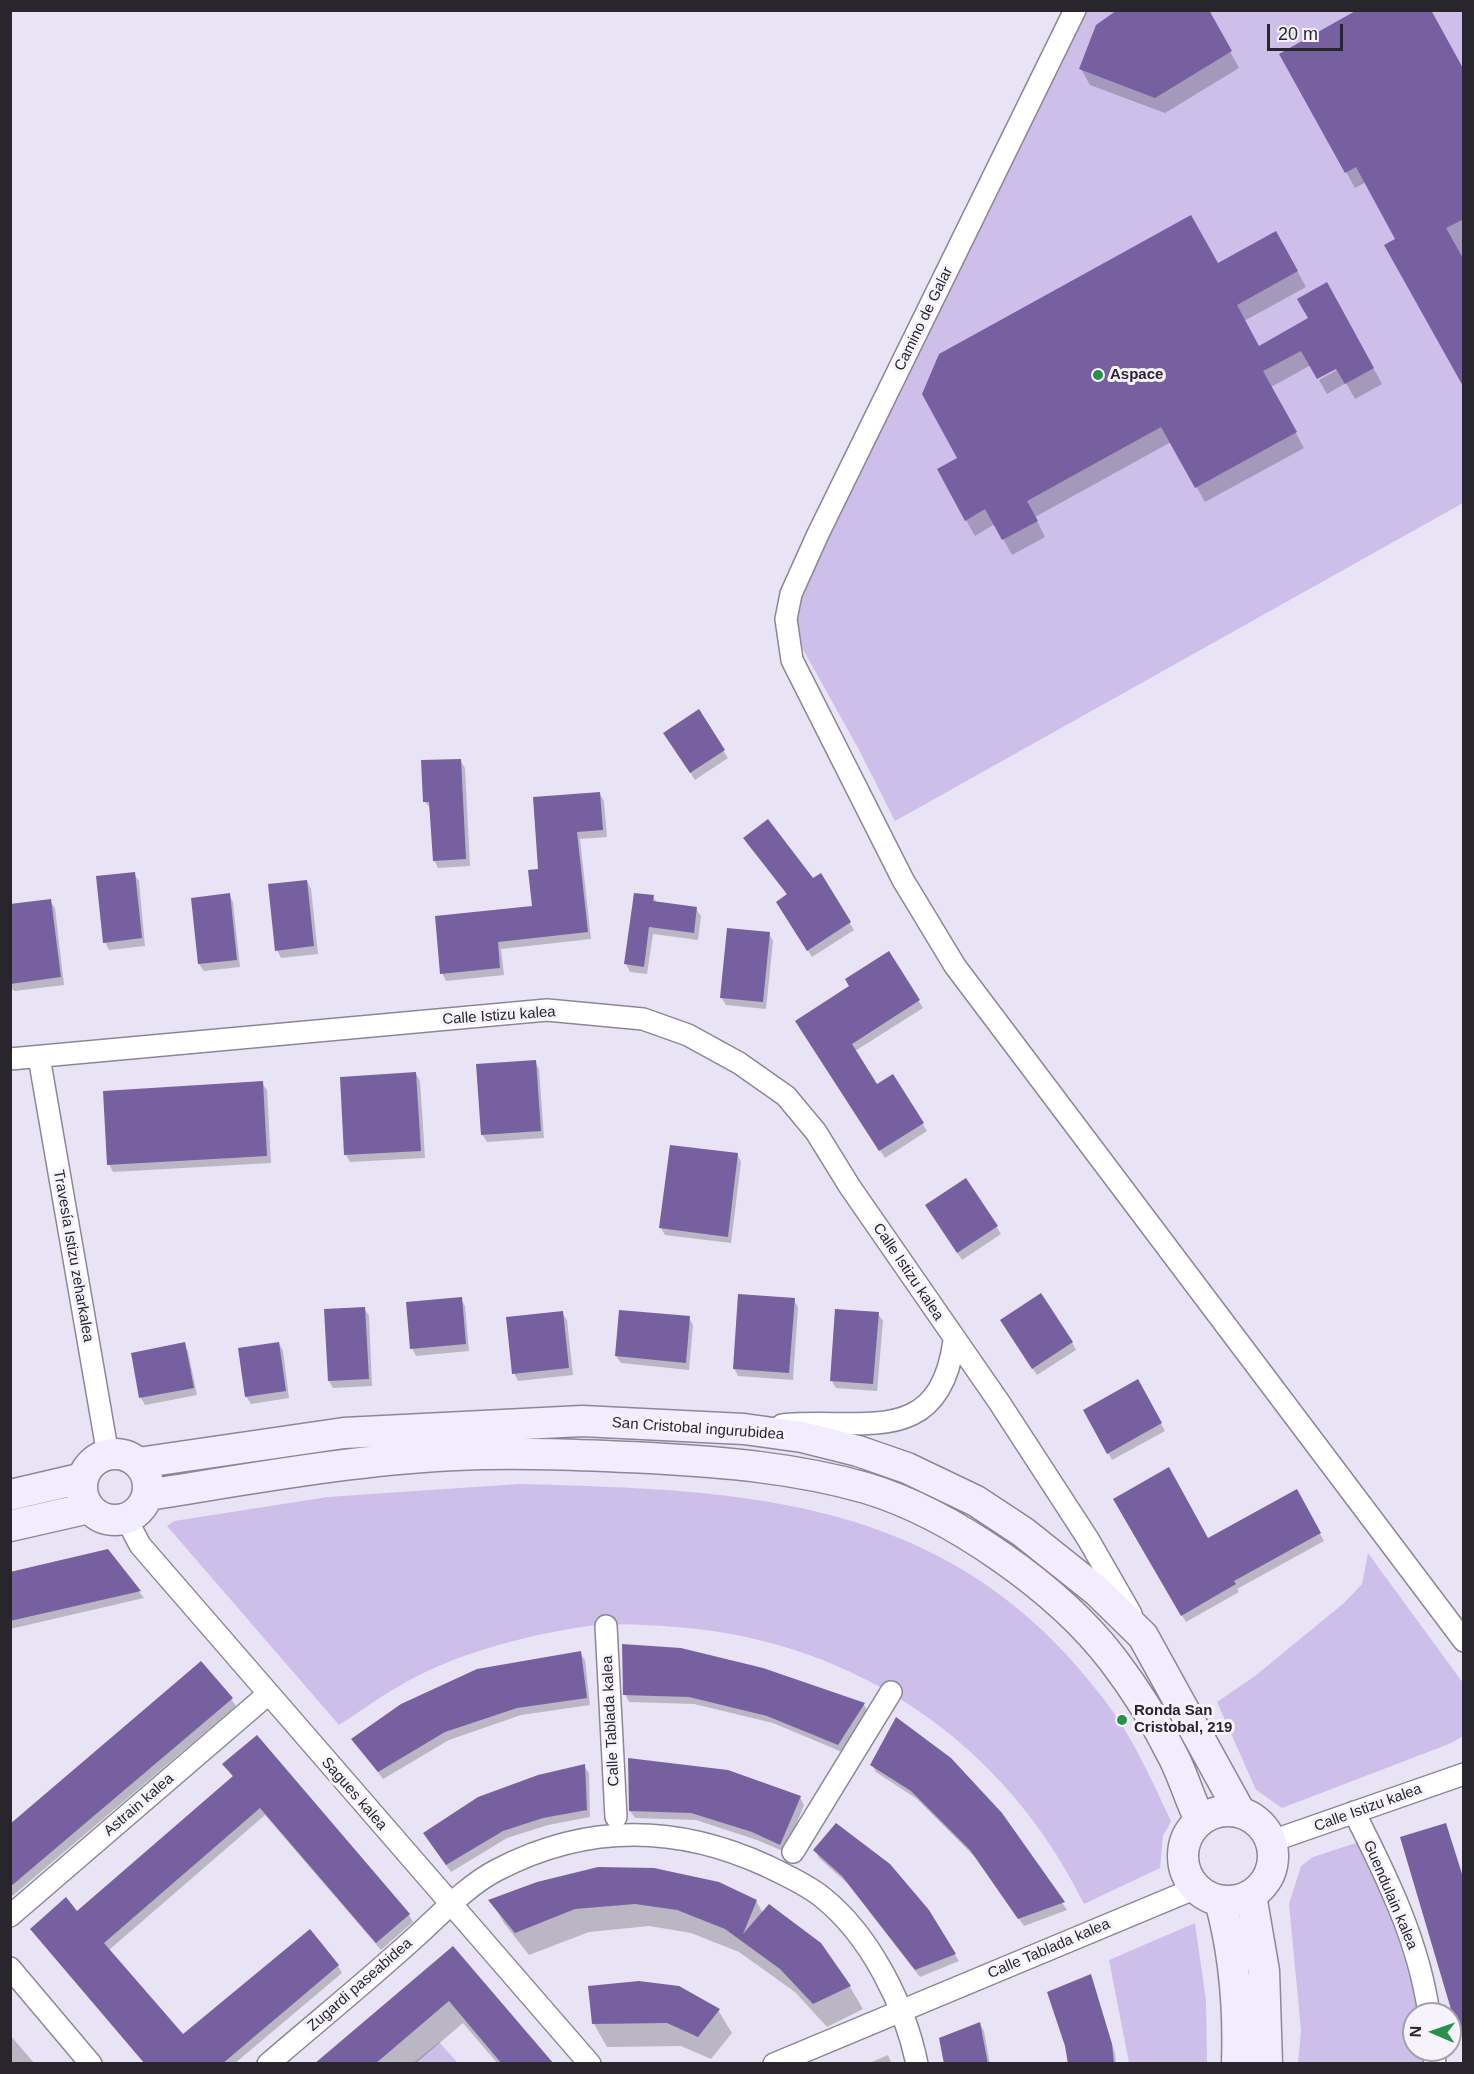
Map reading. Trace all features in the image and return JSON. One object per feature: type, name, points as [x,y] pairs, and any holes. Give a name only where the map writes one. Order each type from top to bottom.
[{"type":"street","name":"Camino de Galar","points":[[1075,10],[818,534],[791,594],[786,619],[792,660],[903,880],[955,966],[1464,1641]]},
{"type":"street","name":"Calle Istizu kalea","points":[[10,1059],[548,1010],[643,1019],[688,1035],[739,1063],[786,1096],[816,1132],[954,1341],[999,1402],[1088,1539],[1143,1636]]},
{"type":"street","name":"Travesía Istizu zeharkalea","points":[[39,1057],[108,1455]]},
{"type":"street","points":[[744,1429],[801,1423],[896,1422],[917,1414],[942,1384],[951,1365],[954,1341]]},
{"type":"street","name":"San Cristobal ingurubidea","points":[[138,1463],[334,1434],[452,1426],[582,1421],[744,1429],[802,1437],[858,1451],[907,1468],[976,1501],[1023,1532],[1097,1592],[1143,1636],[1240,1812]]},
{"type":"street","points":[[108,1455],[124,1455],[138,1463],[147,1478],[147,1495],[136,1514],[112,1520],[99,1516],[89,1508],[83,1494],[83,1478],[97,1459],[108,1455]]},
{"type":"street","points":[[147,1495],[355,1463],[468,1455],[583,1455],[730,1463],[816,1476],[869,1489],[931,1515],[985,1545],[1072,1615],[1113,1659],[1154,1720],[1175,1760],[1200,1820]]},
{"type":"street","points":[[10,1495],[83,1478]]},
{"type":"street","points":[[10,1526],[89,1508]]},
{"type":"street","name":"Sagues kalea","points":[[126,1518],[140,1545],[267,1695],[590,2064]]},
{"type":"street","name":"Calle Tablada kalea","points":[[606,1626],[616,1817]]},
{"type":"street","points":[[793,1852],[891,1692]]},
{"type":"street","name":"Astrain kalea","points":[[10,1916],[267,1695]]},
{"type":"street","name":"Calle Istizu kalea","points":[[1272,1840],[1464,1774]]},
{"type":"street","points":[[1208,1894],[1242,1899],[1263,1885],[1271,1871],[1274,1856],[1272,1840],[1253,1817],[1226,1810],[1213,1813],[1200,1820],[1190,1831],[1184,1845],[1183,1860],[1187,1875],[1208,1894],[1231,1941],[1239,2010],[1237,2064]]},
{"type":"street","name":"Guendulain kalea","points":[[1354,1812],[1401,1911],[1415,1952],[1426,2002]]},
{"type":"street","points":[[450,1905],[494,1872],[560,1844],[608,1834],[667,1836],[711,1844],[759,1863],[822,1897],[856,1932],[886,1975],[902,2011],[917,2064]]},
{"type":"street","name":"Calle Tablada kalea","points":[[774,2064],[902,2011],[1208,1894]]},
{"type":"street","points":[[1251,1895],[1264,1971],[1267,2064]]},
{"type":"street","name":"Zugardi paseabidea","points":[[268,2064],[450,1905]]},
{"type":"street","points":[[10,1968],[91,2064]]},
{"type":"shaded area","points":[[1075,11],[1463,11],[1463,503],[895,821],[858,748],[786,619]]},
{"type":"shaded area","points":[[519,1484],[686,1492],[765,1501],[841,1518],[912,1544],[980,1581],[1044,1631],[1103,1698],[1123,1727],[1171,1821],[1163,1836],[1160,1868],[1084,1904],[1051,1847],[1013,1795],[968,1749],[918,1710],[863,1678],[804,1653],[742,1636],[676,1627],[617,1624],[593,1625],[534,1636],[485,1649],[417,1676],[339,1725],[167,1526],[174,1521],[328,1497]]},
{"type":"shaded area","points":[[1368,1553],[1463,1683],[1463,1736],[1449,1744],[1282,1808],[1256,1790],[1217,1702],[1255,1676],[1344,1603],[1362,1584]]},
{"type":"shaded area","points":[[1359,1842],[1386,1905],[1416,2002],[1402,2002],[1402,2062],[1423,2063],[1298,2063],[1301,2030],[1289,1904],[1301,1866],[1313,1857]]},
{"type":"shaded area","points":[[1195,1923],[1206,2000],[1207,2063],[1129,2063],[1109,1960]]},
{"type":"shaded area","points":[[439,2042],[458,2063],[413,2063]]},
{"type":"building","points":[[1117,10],[1209,10],[1232,51],[1155,98],[1079,69],[1096,25]]},
{"type":"building","points":[[1357,10],[1431,10],[1464,70],[1464,219],[1446,228],[1464,260],[1464,388],[1384,245],[1395,239],[1356,167],[1345,173],[1279,54]]},
{"type":"building","name":"Aspace","points":[[1191,215],[1218,263],[1276,231],[1298,271],[1237,305],[1259,346],[1308,318],[1297,299],[1327,282],[1374,368],[1345,384],[1336,369],[1317,379],[1301,351],[1263,371],[1297,432],[1195,488],[1161,427],[1027,501],[1038,521],[1002,540],[985,509],[965,521],[937,469],[957,458],[922,394],[939,354]]},
{"type":"building","points":[[699,709],[725,750],[690,773],[663,733]]},
{"type":"building","points":[[461,759],[466,859],[433,861],[429,802],[423,802],[421,760]]},
{"type":"building","points":[[600,792],[603,830],[577,832],[588,932],[498,942],[500,968],[440,974],[435,916],[532,906],[528,870],[538,869],[533,797]]},
{"type":"building","points":[[768,819],[813,878],[821,873],[851,922],[807,951],[776,902],[787,894],[743,838]]},
{"type":"building","points":[[135,872],[142,938],[103,943],[96,876]]},
{"type":"building","points":[[307,880],[314,946],[275,951],[268,884]]},
{"type":"building","points":[[230,893],[237,960],[198,964],[191,898]]},
{"type":"building","points":[[634,893],[654,895],[653,901],[697,907],[694,933],[649,927],[644,967],[624,964]]},
{"type":"building","points":[[51,899],[61,977],[10,984],[10,904]]},
{"type":"building","points":[[727,928],[770,932],[763,1002],[720,998]]},
{"type":"building","points":[[889,951],[920,1000],[852,1044],[877,1084],[893,1074],[924,1123],[879,1151],[795,1021],[849,986],[845,979]]},
{"type":"building","points":[[536,1060],[541,1131],[481,1135],[476,1064]]},
{"type":"building","points":[[416,1072],[421,1151],[344,1155],[340,1077]]},
{"type":"building","points":[[263,1081],[267,1156],[107,1165],[103,1091]]},
{"type":"building","points":[[670,1145],[738,1153],[728,1237],[659,1228]]},
{"type":"building","points":[[966,1178],[998,1226],[957,1253],[925,1205]]},
{"type":"building","points":[[1041,1293],[1073,1342],[1032,1369],[1000,1320]]},
{"type":"building","points":[[738,1294],[795,1298],[789,1373],[733,1369]]},
{"type":"building","points":[[462,1297],[466,1344],[410,1349],[406,1302]]},
{"type":"building","points":[[365,1307],[369,1379],[328,1381],[324,1309]]},
{"type":"building","points":[[835,1309],[879,1312],[873,1384],[830,1381]]},
{"type":"building","points":[[619,1310],[690,1316],[686,1363],[615,1356]]},
{"type":"building","points":[[563,1311],[569,1368],[512,1374],[506,1317]]},
{"type":"building","points":[[185,1342],[194,1388],[139,1398],[131,1353]]},
{"type":"building","points":[[279,1342],[286,1391],[245,1397],[238,1348]]},
{"type":"building","points":[[1138,1379],[1162,1423],[1107,1454],[1083,1410]]},
{"type":"building","points":[[1169,1467],[1208,1538],[1297,1489],[1321,1533],[1234,1581],[1236,1584],[1181,1616],[1113,1499]]},
{"type":"building","points":[[108,1549],[141,1591],[10,1621],[10,1572]]},
{"type":"building","points":[[622,1644],[681,1648],[763,1668],[865,1703],[838,1745],[767,1716],[689,1697],[623,1695]]},
{"type":"building","points":[[581,1651],[587,1698],[517,1708],[445,1732],[378,1772],[351,1739],[401,1704],[477,1669]]},
{"type":"building","points":[[201,1661],[233,1698],[10,1887],[10,1824]]},
{"type":"building","points":[[896,1717],[951,1758],[1002,1813],[1065,1902],[1018,1919],[970,1850],[911,1791],[870,1765]]},
{"type":"building","points":[[257,1735],[410,1914],[376,1943],[260,1808],[104,1943],[183,2034],[310,1929],[339,1965],[222,2064],[145,2064],[30,1929],[66,1897],[77,1911],[233,1776],[222,1764]]},
{"type":"building","points":[[628,1758],[728,1770],[801,1796],[780,1845],[752,1832],[691,1813],[629,1811]]},
{"type":"building","points":[[585,1764],[587,1810],[543,1818],[503,1831],[446,1865],[423,1833],[478,1797],[538,1775]]},
{"type":"building","points":[[836,1823],[890,1864],[929,1910],[956,1954],[915,1970],[842,1876],[813,1850]]},
{"type":"building","points":[[1446,1823],[1464,1881],[1464,2032],[1462,2032],[1462,2002],[1449,2002],[1400,1837]]},
{"type":"building","points":[[598,1867],[654,1868],[719,1882],[757,1900],[743,1934],[769,1904],[821,1943],[851,1986],[813,2004],[780,1969],[725,1929],[677,1910],[635,1904],[575,1909],[515,1933],[488,1900],[537,1882]]},
{"type":"building","points":[[453,1946],[554,2064],[502,2064],[449,2001],[375,2064],[314,2064]]},
{"type":"building","points":[[1091,1974],[1112,2044],[1114,2064],[1068,2064],[1065,2046],[1047,1992]]},
{"type":"building","points":[[639,1981],[679,1986],[720,2009],[698,2037],[667,2023],[592,2024],[588,1986]]},
{"type":"building","points":[[980,2022],[988,2064],[944,2064],[939,2038]]},
{"type":"place","name":"Aspace","points":[[1098,375]]},
{"type":"place","name":"Ronda San Cristobal, 219","points":[[1122,1720]]}]
